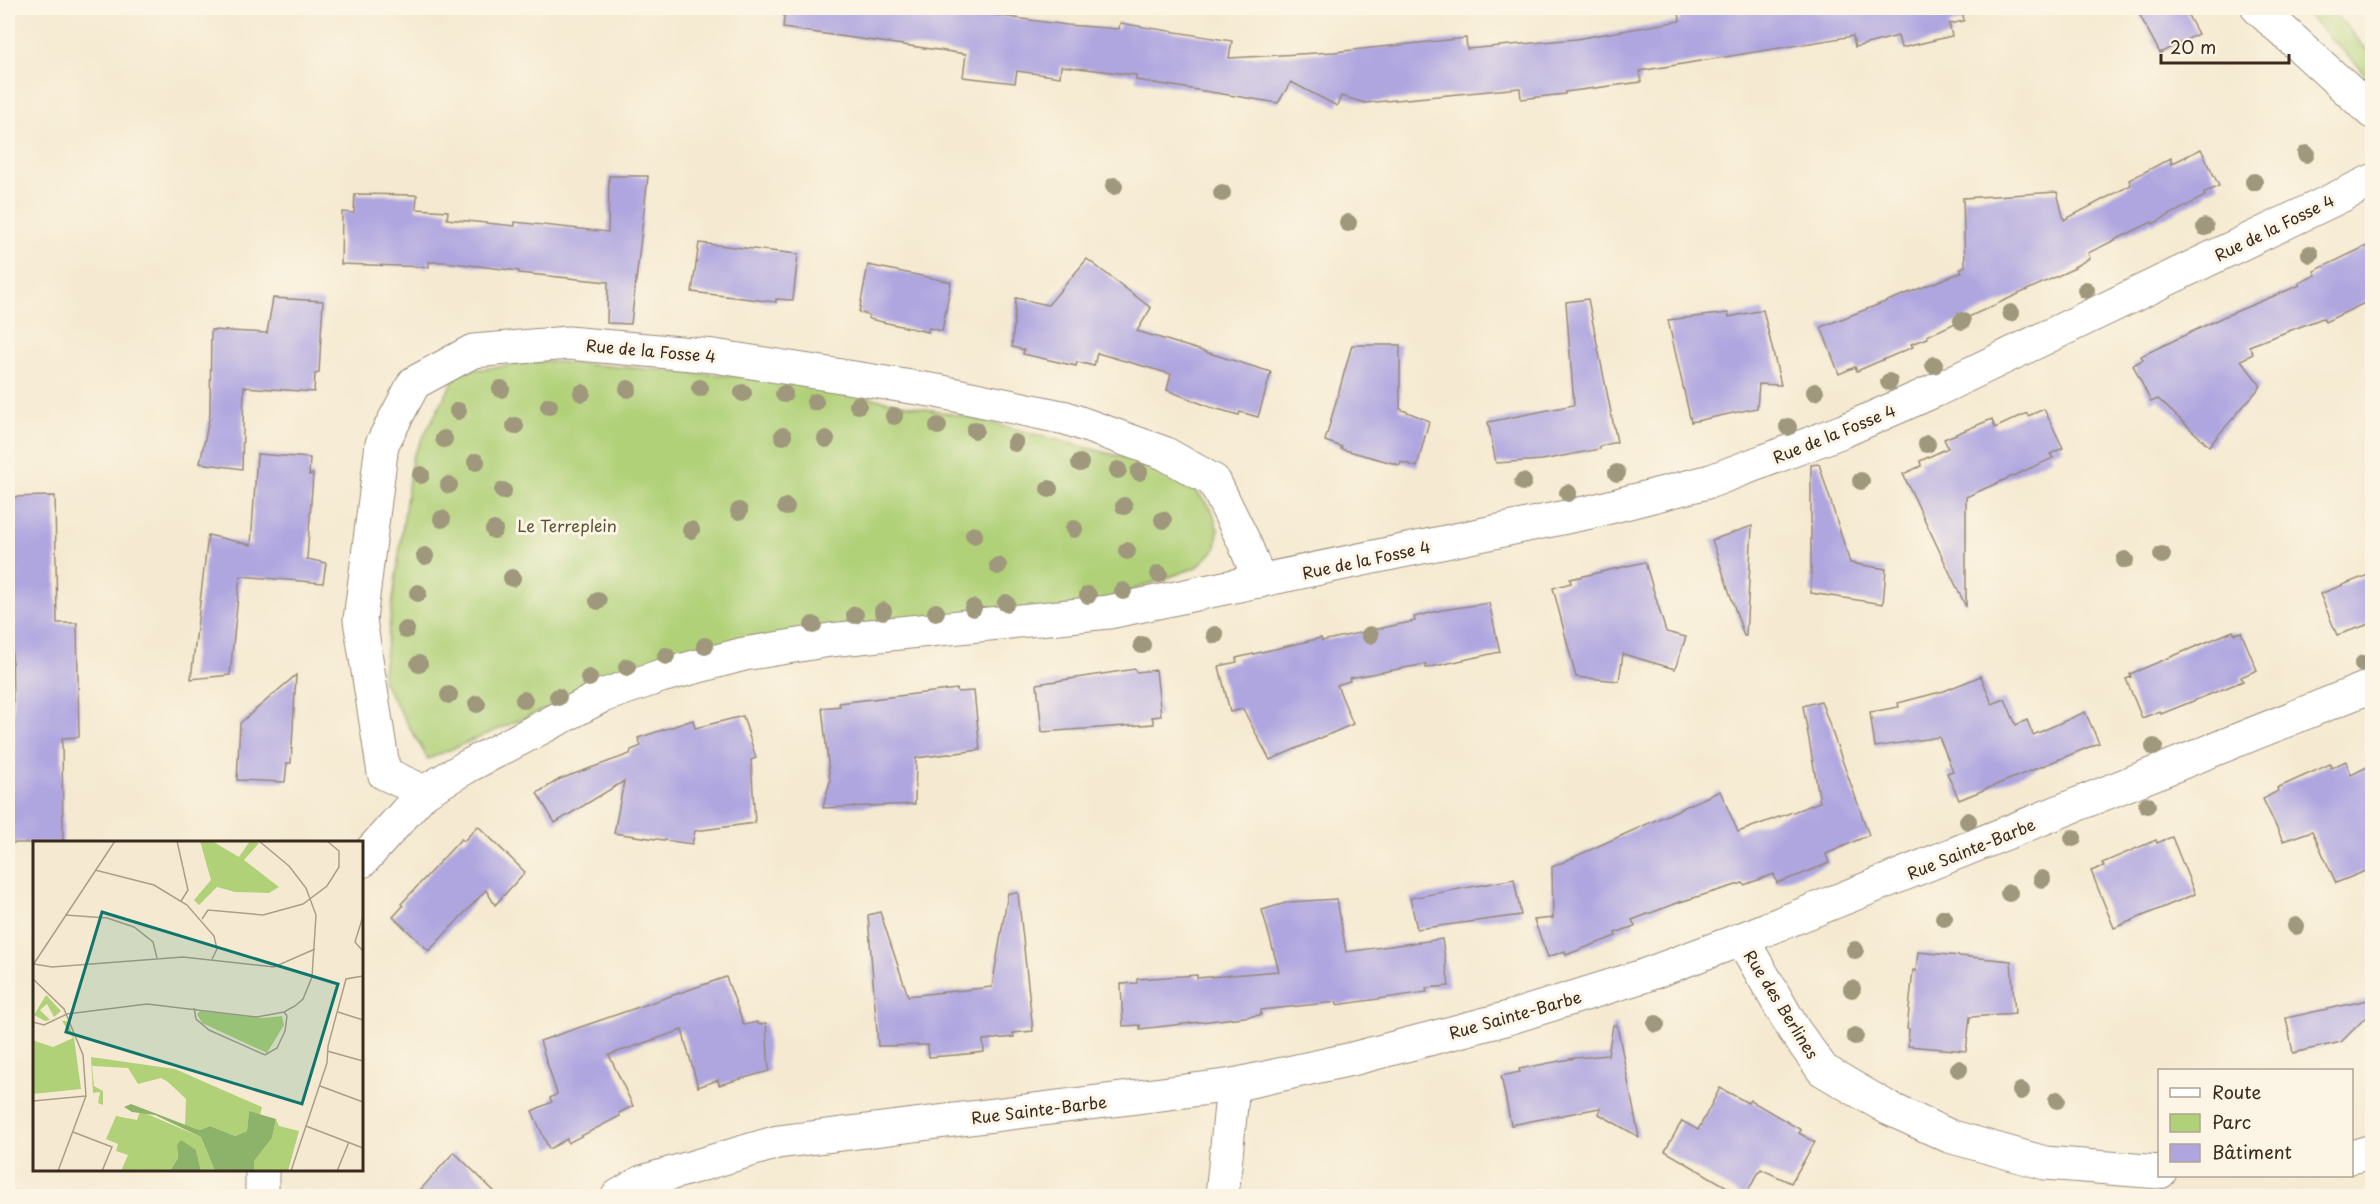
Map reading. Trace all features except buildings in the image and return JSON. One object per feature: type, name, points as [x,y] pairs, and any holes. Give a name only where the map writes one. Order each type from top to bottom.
[{"type":"street","points":[[2258,8],[2373,112]]},
{"type":"street","name":"Rue de la Fosse 4","points":[[363,860],[424,792],[468,766],[602,696],[661,676],[744,654],[830,640],[1109,612],[1590,512],[1711,481],[1843,431],[1934,391],[2373,181]]},
{"type":"street","name":"Rue de la Fosse 4","points":[[424,792],[384,773],[360,620],[382,444],[414,383],[473,351],[568,343],[714,356],[937,391],[1066,417],[1164,453],[1214,481],[1260,581]]},
{"type":"street","name":"Rue Sainte-Barbe","points":[[618,1197],[642,1182],[778,1142],[1233,1085],[1352,1059],[1505,1019],[1643,976],[1742,939],[2373,686]]},
{"type":"street","name":"Rue des Berlines","points":[[1742,939],[1788,1020],[1823,1070],[1888,1108],[1949,1136],[2044,1163],[2158,1172]]},
{"type":"street","points":[[1222,1197],[1233,1085]]},
{"type":"street","points":[[2353,1157],[2373,1151]]},
{"type":"street","points":[[262,1171],[262,1197]]},
{"type":"green space","points":[[2301,8],[2330,8],[2367,50],[2372,46],[2372,80]]},
{"type":"green space","name":"Le Terreplein","points":[[543,361],[776,379],[977,419],[1145,463],[1197,492],[1212,510],[1218,530],[1216,548],[1197,567],[1102,601],[597,687],[428,759],[382,680],[412,458],[458,372]]}]
